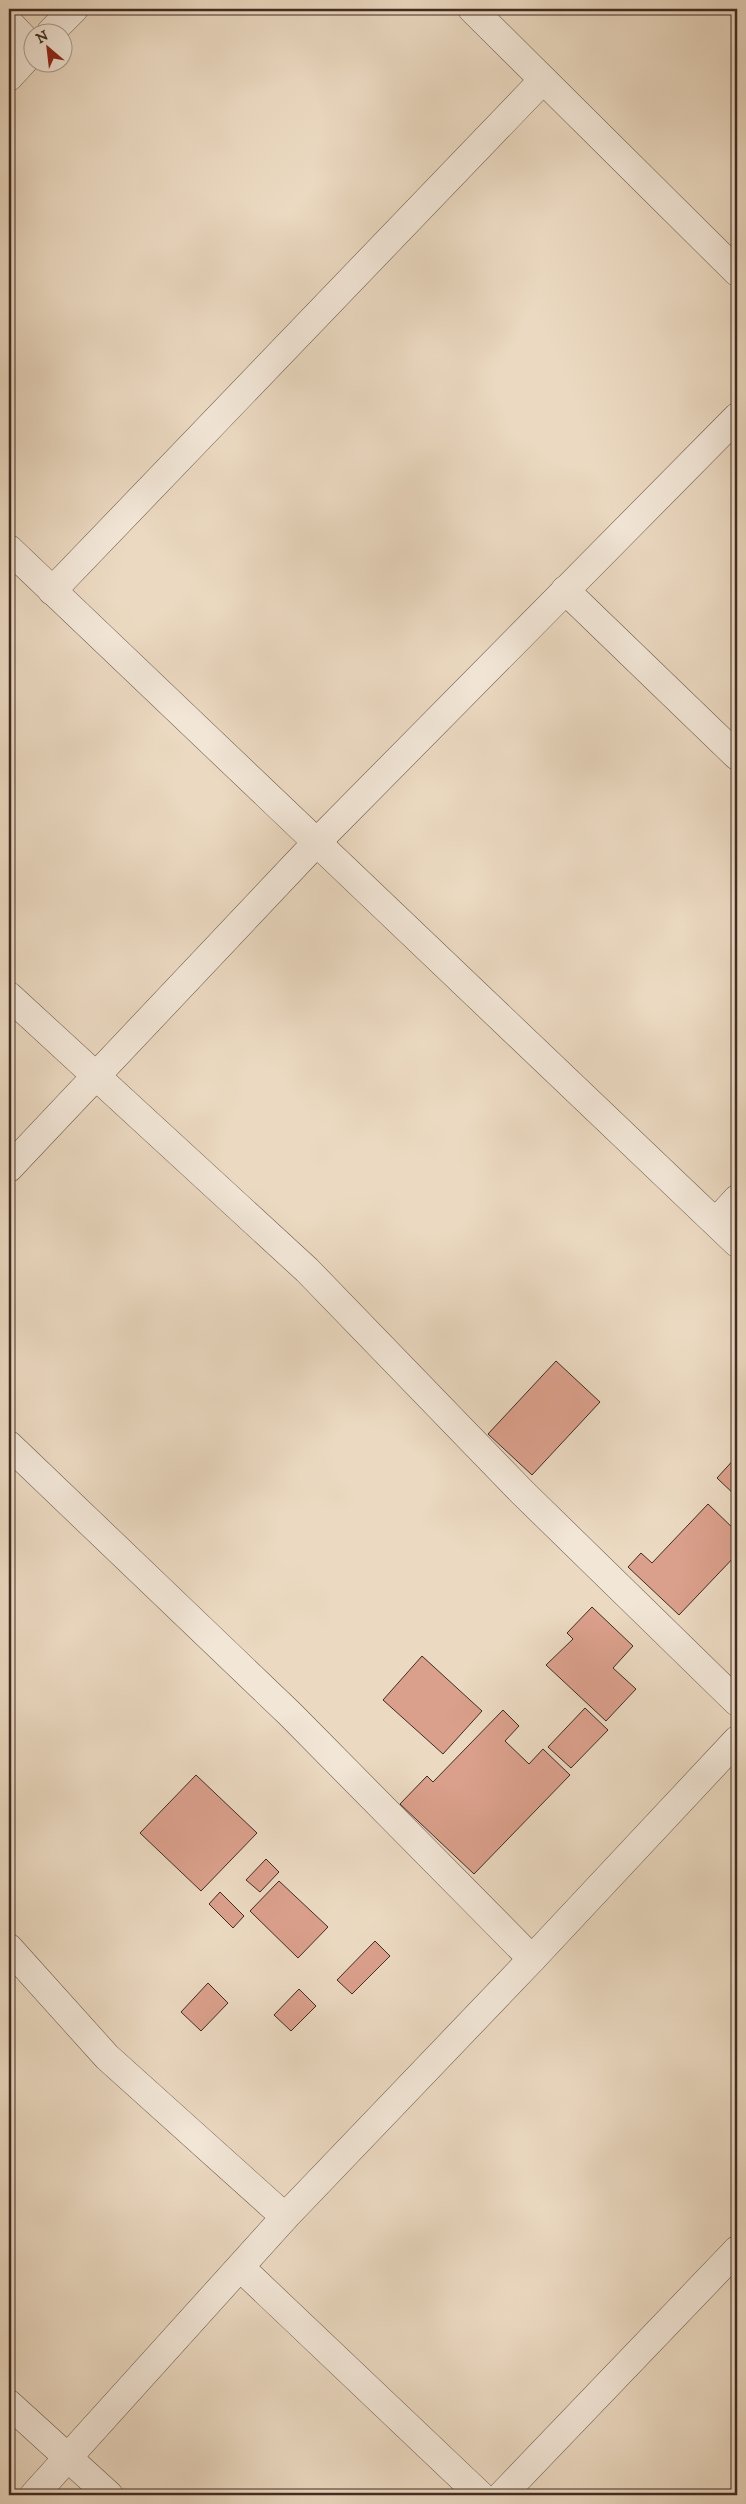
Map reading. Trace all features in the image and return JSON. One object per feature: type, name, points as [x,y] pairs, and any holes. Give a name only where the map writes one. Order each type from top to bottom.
[{"type":"street","points":[[61,22],[74,9]]},
{"type":"street","points":[[472,9],[737,272]]},
{"type":"street","points":[[9,23],[22,37]]},
{"type":"street","points":[[9,77],[22,63]]},
{"type":"street","points":[[52,591],[543,80]]},
{"type":"street","points":[[9,1168],[317,842],[737,417]]},
{"type":"street","points":[[9,549],[737,1243]]},
{"type":"street","points":[[565,590],[737,756]]},
{"type":"street","points":[[9,996],[307,1270],[523,1494],[737,1702]]},
{"type":"street","points":[[716,1222],[737,1199]]},
{"type":"street","points":[[9,1445],[290,1714],[532,1959]]},
{"type":"street","points":[[34,2495],[241,2268],[285,2217],[532,1959],[737,1740]]},
{"type":"street","points":[[9,1948],[107,2057],[285,2217]]},
{"type":"street","points":[[502,2495],[737,2250]]},
{"type":"street","points":[[241,2268],[480,2495]]},
{"type":"street","points":[[9,2404],[108,2495]]},
{"type":"building","points":[[556,1361],[600,1402],[532,1475],[488,1434]]},
{"type":"building","points":[[737,1456],[737,1497],[717,1478]]},
{"type":"building","points":[[708,1504],[737,1532],[737,1554],[679,1615],[628,1567],[641,1553],[652,1563]]},
{"type":"building","points":[[592,1607],[633,1646],[613,1668],[636,1689],[606,1721],[546,1665],[573,1639],[567,1633]]},
{"type":"building","points":[[422,1656],[482,1711],[443,1754],[383,1700]]},
{"type":"building","points":[[585,1708],[608,1730],[571,1768],[548,1747]]},
{"type":"building","points":[[503,1710],[519,1726],[505,1741],[529,1764],[543,1749],[570,1775],[474,1874],[400,1804],[427,1776],[433,1782]]},
{"type":"building","points":[[196,1775],[257,1833],[201,1891],[140,1833]]},
{"type":"building","points":[[266,1859],[279,1872],[260,1892],[246,1880]]},
{"type":"building","points":[[279,1881],[328,1927],[298,1958],[250,1911]]},
{"type":"building","points":[[220,1892],[244,1916],[233,1928],[209,1904]]},
{"type":"building","points":[[375,1941],[390,1956],[352,1994],[337,1980]]},
{"type":"building","points":[[208,1983],[228,2003],[201,2031],[181,2012]]},
{"type":"building","points":[[299,1989],[316,2006],[291,2031],[274,2015]]}]
